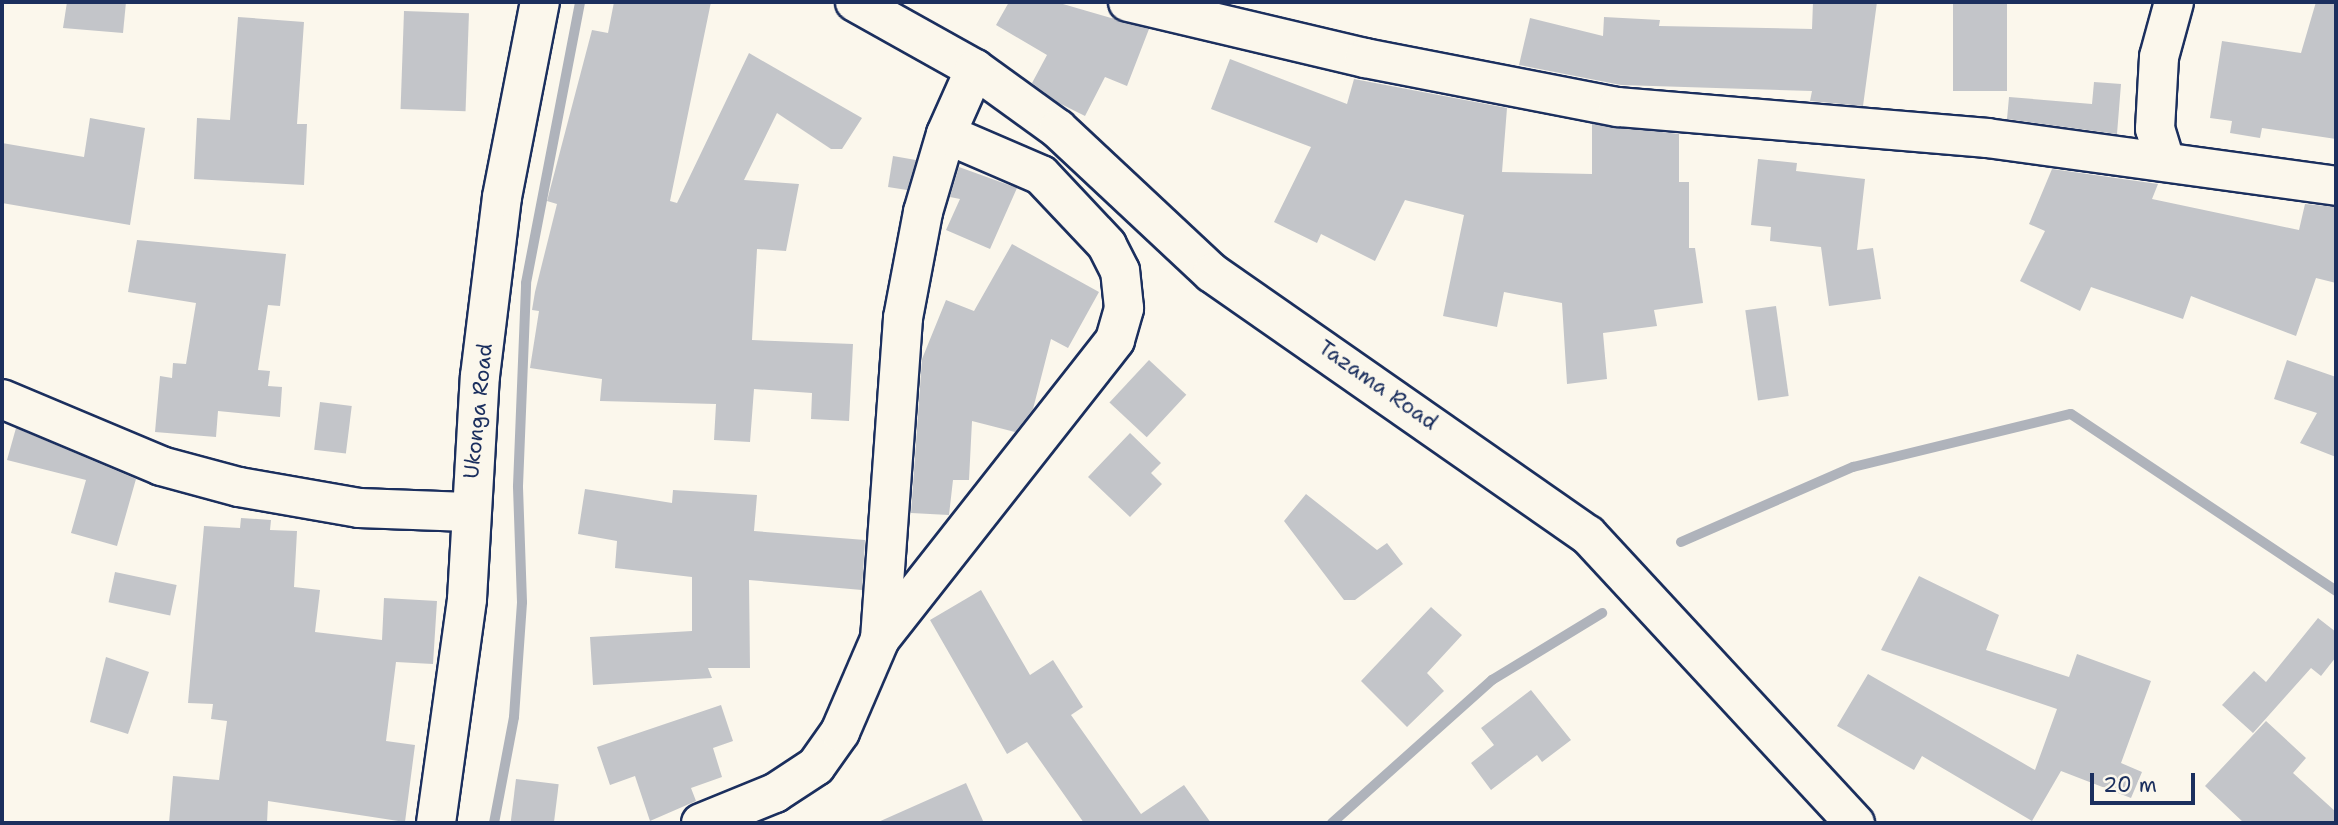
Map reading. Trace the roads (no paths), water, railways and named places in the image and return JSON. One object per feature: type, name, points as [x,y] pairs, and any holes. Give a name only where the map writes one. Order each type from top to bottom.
[{"type":"street","name":"Ukonga Road","points":[[436,823],[467,600],[468,512],[502,197],[540,2]]},
{"type":"street","name":"Tazama Road","points":[[856,2],[975,69],[1059,129],[1212,273],[1588,535],[1855,823]]},
{"type":"street","points":[[1128,2],[1327,50],[1618,107],[1987,138],[2336,186]]},
{"type":"street","points":[[2165,161],[2155,129],[2159,57],[2174,2]]},
{"type":"street","points":[[880,639],[903,318],[946,134],[975,69]]},
{"type":"street","points":[[701,823],[775,793],[816,766],[840,732],[880,639],[1115,340],[1124,308],[1120,271],[1107,245],[1041,175],[946,134]]},
{"type":"street","points":[[2,399],[161,466],[239,486],[359,508],[468,512]]},
{"type":"waterway","points":[[494,823],[514,717],[522,602],[518,486],[526,283],[580,2]]},
{"type":"waterway","points":[[1681,542],[1853,467],[2071,414],[2336,591]]},
{"type":"waterway","points":[[1332,823],[1492,680],[1602,613]]}]
